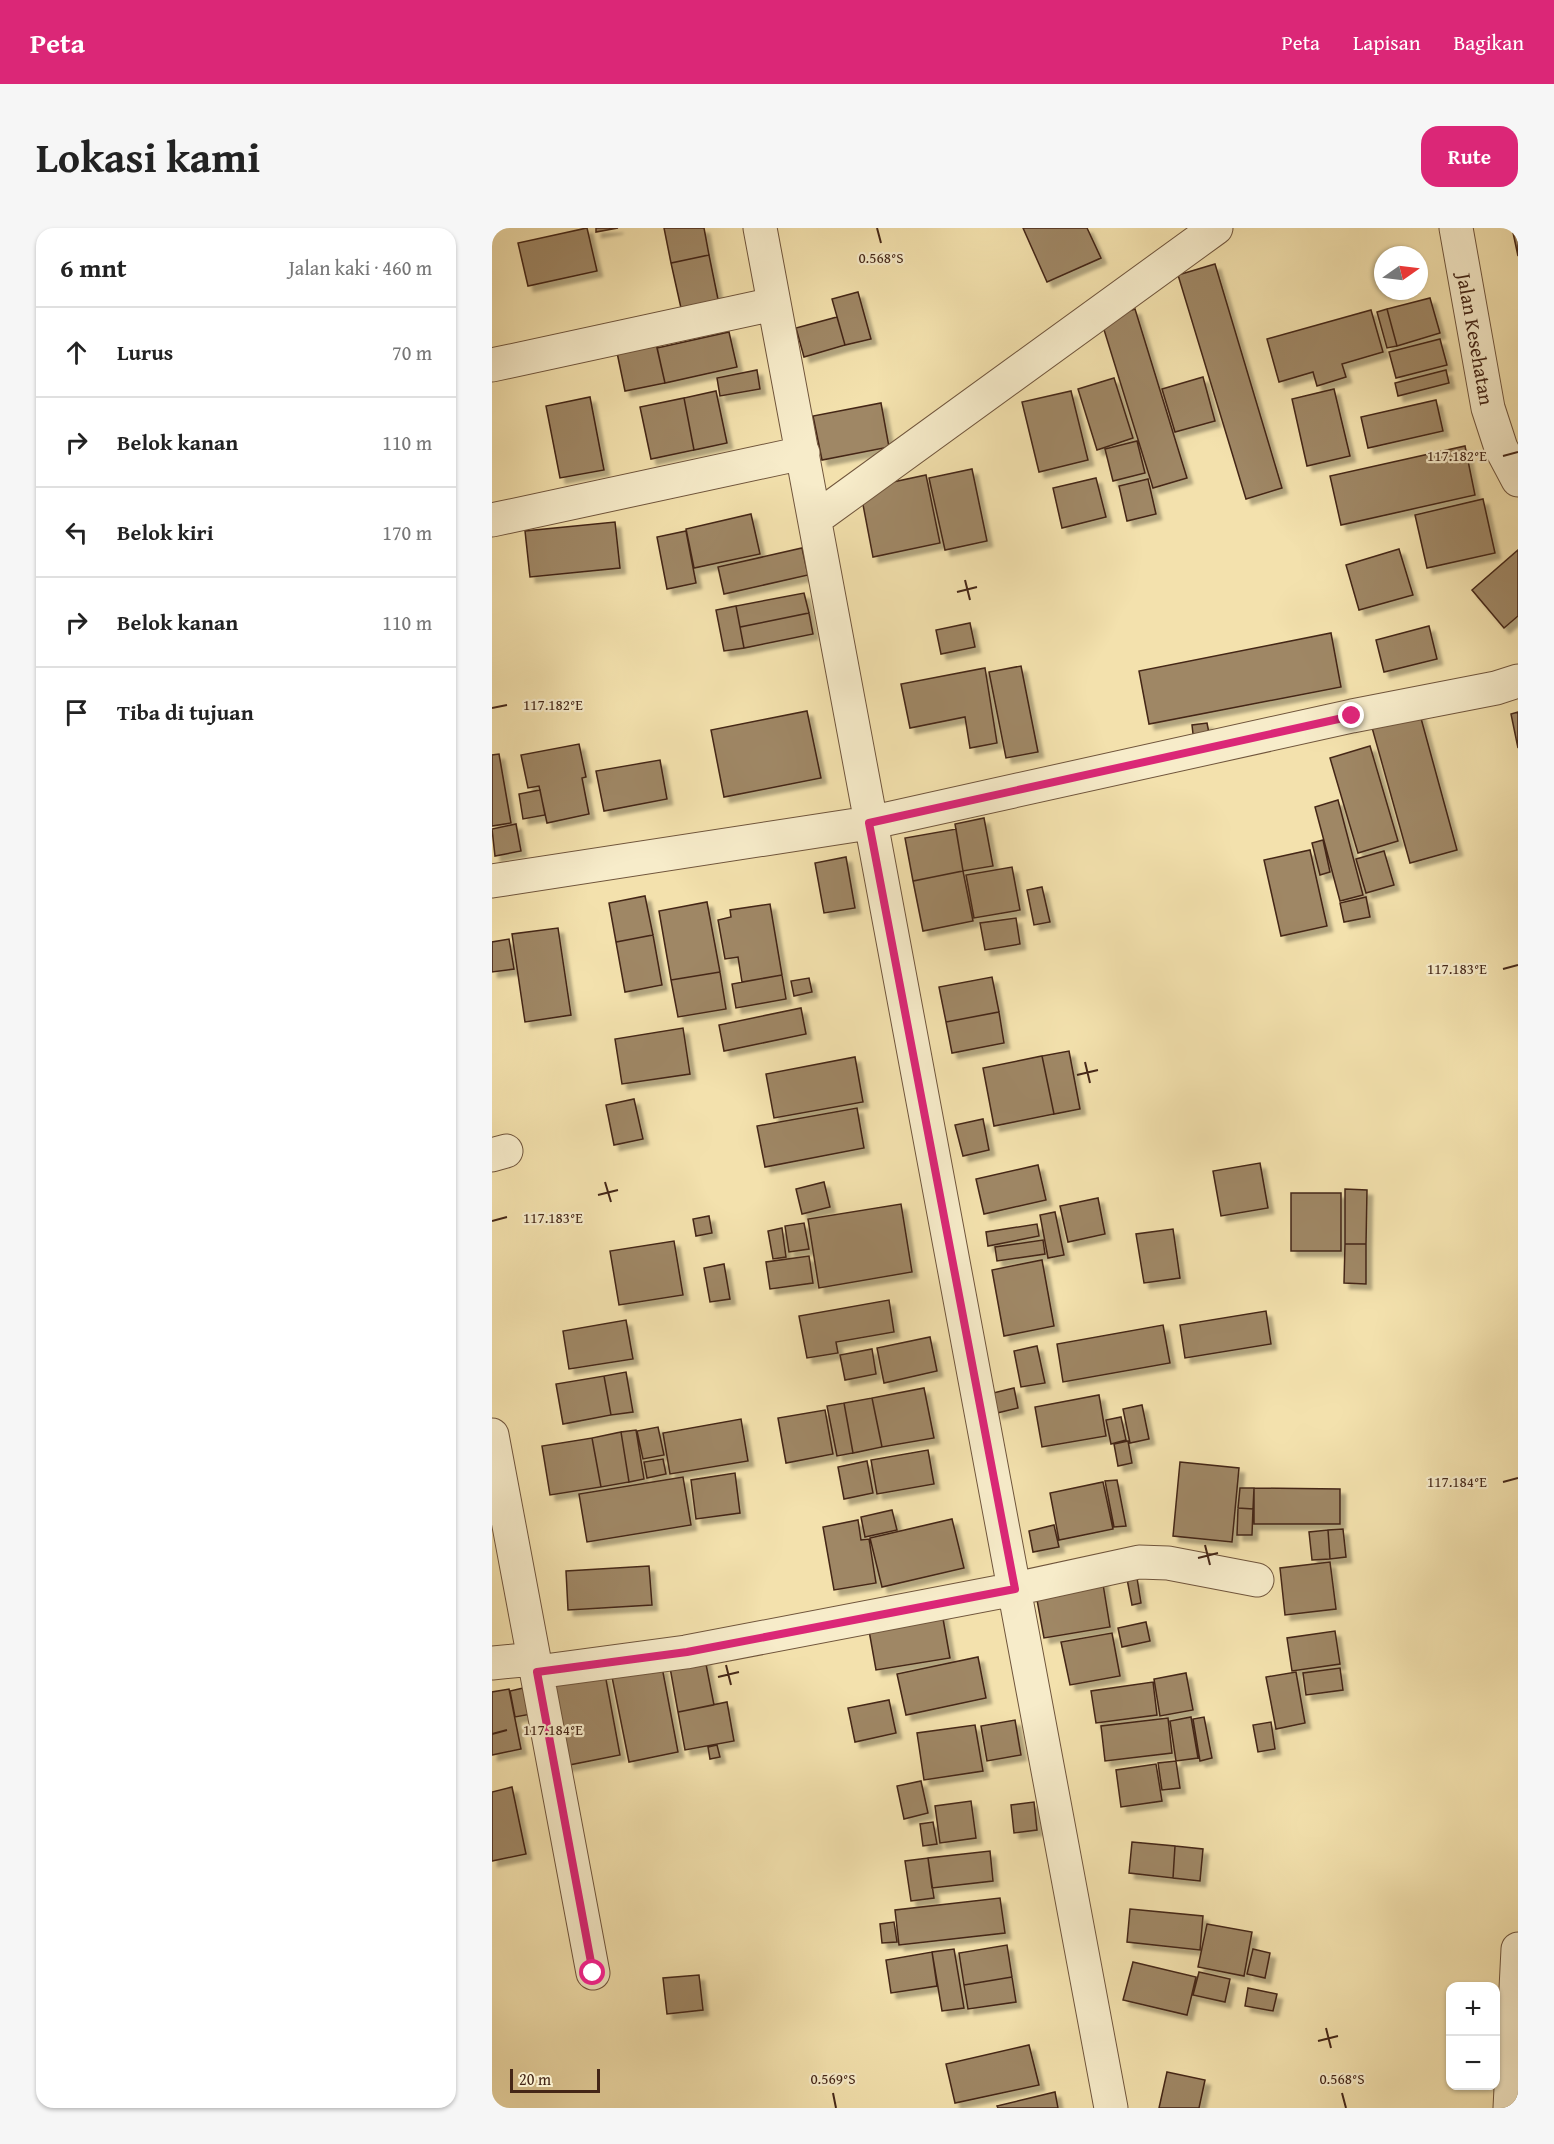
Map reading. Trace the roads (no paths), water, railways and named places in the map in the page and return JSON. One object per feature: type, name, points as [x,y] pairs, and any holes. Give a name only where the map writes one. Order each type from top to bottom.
[{"type":"street","points":[[760,228],[869,823],[1111,2108]]},
{"type":"street","points":[[815,519],[1216,228]]},
{"type":"street","name":"Jalan Kesehatan","points":[[1457,228],[1488,408],[1501,448],[1518,480]]},
{"type":"street","points":[[492,365],[774,304]]},
{"type":"street","points":[[492,520],[803,453]]},
{"type":"street","points":[[492,881],[869,823],[1352,716],[1496,688],[1518,681]]},
{"type":"street","points":[[492,1435],[593,1973]]},
{"type":"street","points":[[492,1663],[535,1665],[687,1652],[1015,1589],[1139,1562],[1167,1563],[1257,1580]]},
{"type":"street","points":[[1510,2108],[1518,1949]]}]
